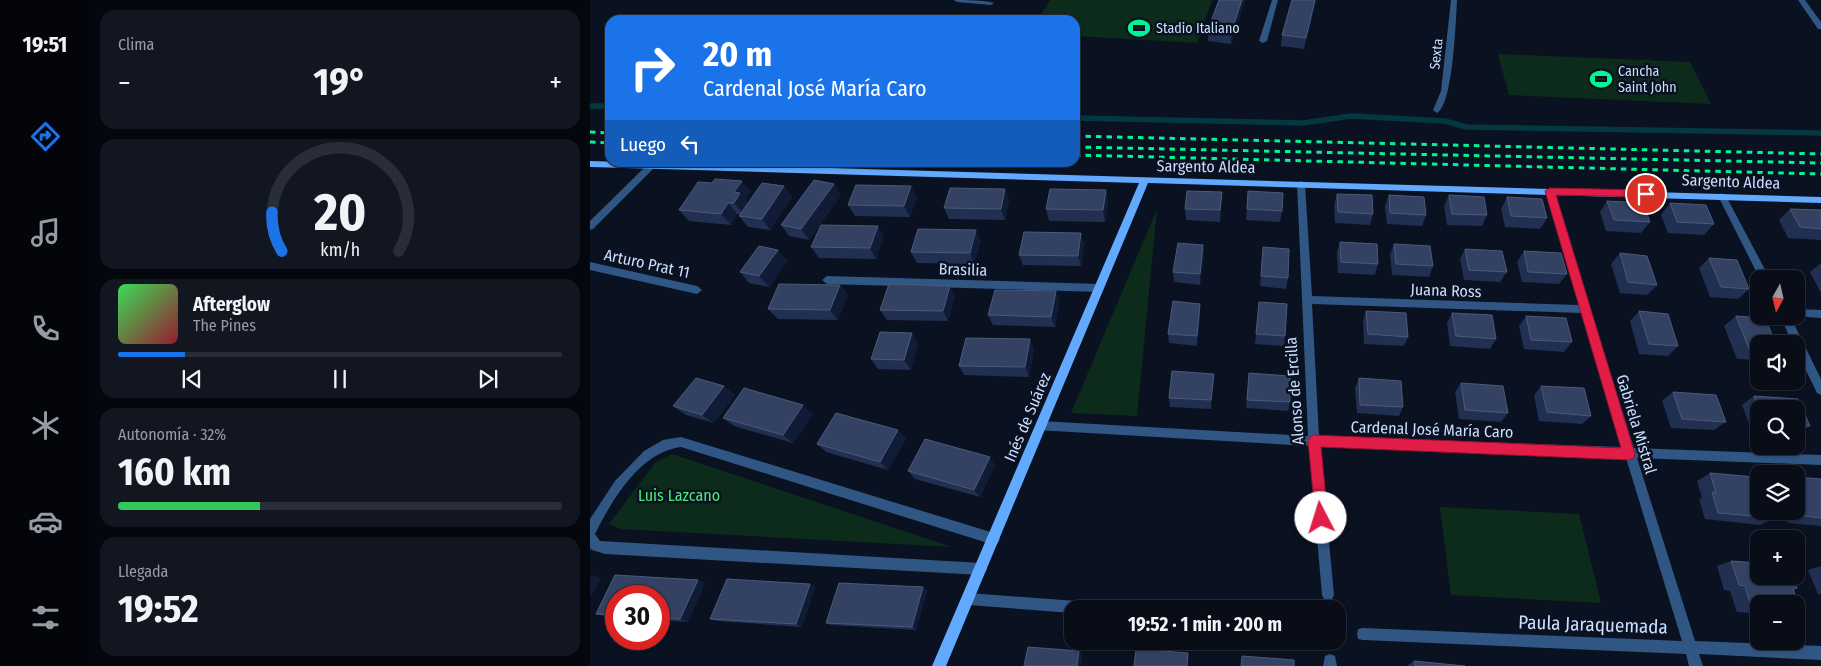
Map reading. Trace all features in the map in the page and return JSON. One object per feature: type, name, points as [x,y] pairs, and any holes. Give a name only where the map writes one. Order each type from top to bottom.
[{"type":"main road","name":"Sargento Aldea","points":[[590,164],[605,164]]},
{"type":"main road","name":"Sargento Aldea","points":[[687,167],[1821,200]]},
{"type":"main road","name":"Inés de Suárez","points":[[939,666],[1144,180]]},
{"type":"street","points":[[957,0],[990,3]]},
{"type":"street","points":[[1263,41],[1275,0]]},
{"type":"street","name":"Sexta","points":[[1437,110],[1445,91],[1454,0]]},
{"type":"street","points":[[1801,0],[1821,27]]},
{"type":"street","points":[[590,227],[651,167]]},
{"type":"street","name":"Alonso de Ercilla","points":[[1301,184],[1314,441],[1328,595]]},
{"type":"street","name":"Gabriela Mistral","points":[[1550,191],[1584,309],[1696,666]]},
{"type":"street","points":[[1722,196],[1761,270]]},
{"type":"street","name":"Arturo Prat 11","points":[[590,266],[697,290]]},
{"type":"street","name":"Brasilia","points":[[827,280],[1099,288]]},
{"type":"street","name":"Juana Ross","points":[[1306,300],[1584,309]]},
{"type":"street","points":[[1805,313],[1821,314]]},
{"type":"street","points":[[1789,325],[1821,390]]},
{"type":"street","name":"Cardenal José María Caro","points":[[1041,426],[1314,441],[1821,460]]},
{"type":"street","points":[[590,531],[600,512],[640,461],[660,446],[681,442],[994,539]]},
{"type":"street","points":[[590,537],[596,546],[605,548],[981,569]]},
{"type":"street","points":[[968,599],[1064,606]]},
{"type":"street","name":"Paula Jaraquemada","points":[[1363,634],[1821,652]]},
{"type":"green space","name":"Stadio Italiano","points":[[1050,0],[1212,0],[1197,43],[1080,36],[1080,15],[1041,15]]},
{"type":"green space","name":"Cancha Saint John","points":[[1498,54],[1690,62],[1711,104],[1509,95]]},
{"type":"green space","points":[[1157,209],[1137,416],[1071,413]]},
{"type":"green space","name":"Luis Lazcano","points":[[672,454],[952,547],[621,529],[609,524],[655,463]]},
{"type":"green space","points":[[1440,507],[1579,514],[1601,603],[1451,595]]},
{"type":"building","points":[[1219,0],[1242,0],[1231,33],[1208,29]]},
{"type":"building","points":[[1292,0],[1315,0],[1306,38],[1282,35]]},
{"type":"building","points":[[715,179],[742,181],[734,192],[740,193],[734,203],[728,203],[721,214],[679,210],[698,182],[712,183]]},
{"type":"building","points":[[814,180],[834,184],[801,229],[781,225]]},
{"type":"building","points":[[762,183],[784,186],[762,219],[739,216]]},
{"type":"building","points":[[856,185],[911,186],[904,206],[848,205]]},
{"type":"building","points":[[950,188],[1005,189],[1001,209],[944,208]]},
{"type":"building","points":[[1050,189],[1106,190],[1103,210],[1046,209]]},
{"type":"building","points":[[1187,191],[1222,192],[1220,210],[1185,209]]},
{"type":"building","points":[[1248,191],[1283,193],[1282,211],[1247,209]]},
{"type":"building","points":[[1337,194],[1372,195],[1373,214],[1338,212]]},
{"type":"building","points":[[1389,195],[1424,197],[1426,215],[1390,213]]},
{"type":"building","points":[[1449,195],[1484,197],[1487,215],[1452,214]]},
{"type":"building","points":[[1507,197],[1542,199],[1547,218],[1511,216]]},
{"type":"building","points":[[1607,201],[1643,203],[1650,222],[1614,220]]},
{"type":"building","points":[[1670,203],[1706,205],[1714,224],[1677,222]]},
{"type":"building","points":[[1790,209],[1821,210],[1821,229],[1800,227]]},
{"type":"building","points":[[821,225],[878,226],[870,248],[811,247]]},
{"type":"building","points":[[918,229],[976,230],[970,253],[911,252]]},
{"type":"building","points":[[1024,232],[1081,233],[1078,256],[1019,255]]},
{"type":"building","points":[[1340,242],[1377,244],[1378,264],[1341,262]]},
{"type":"building","points":[[1178,243],[1203,245],[1200,274],[1173,272]]},
{"type":"building","points":[[1394,244],[1430,246],[1433,266],[1396,264]]},
{"type":"building","points":[[759,246],[778,250],[759,276],[740,272]]},
{"type":"building","points":[[1263,247],[1289,249],[1288,278],[1261,276]]},
{"type":"building","points":[[1465,249],[1502,251],[1507,272],[1469,270]]},
{"type":"building","points":[[1524,251],[1561,253],[1567,274],[1528,272]]},
{"type":"building","points":[[1620,253],[1647,256],[1657,285],[1628,282]]},
{"type":"building","points":[[1709,258],[1737,260],[1749,289],[1721,287]]},
{"type":"building","points":[[779,284],[840,285],[830,310],[768,309]]},
{"type":"building","points":[[889,284],[950,286],[943,311],[880,310]]},
{"type":"building","points":[[995,290],[1056,291],[1051,317],[988,315]]},
{"type":"building","points":[[1173,301],[1200,304],[1197,336],[1168,334]]},
{"type":"building","points":[[1259,302],[1287,304],[1285,336],[1256,334]]},
{"type":"building","points":[[1366,311],[1406,313],[1408,337],[1368,334]]},
{"type":"building","points":[[1639,311],[1668,314],[1678,346],[1649,344]]},
{"type":"building","points":[[1452,313],[1492,315],[1496,339],[1456,336]]},
{"type":"building","points":[[1526,316],[1566,318],[1572,342],[1531,340]]},
{"type":"building","points":[[1736,316],[1750,317],[1750,325],[1768,325],[1772,335],[1750,335],[1749,349]]},
{"type":"building","points":[[880,332],[912,333],[904,360],[871,359]]},
{"type":"building","points":[[966,338],[1030,339],[1025,367],[959,366]]},
{"type":"building","points":[[1172,371],[1214,374],[1211,400],[1169,398]]},
{"type":"building","points":[[1249,373],[1290,376],[1290,402],[1247,400]]},
{"type":"building","points":[[696,378],[724,386],[702,415],[673,406]]},
{"type":"building","points":[[1359,378],[1401,381],[1403,407],[1360,405]]},
{"type":"building","points":[[1461,383],[1503,386],[1508,413],[1465,410]]},
{"type":"building","points":[[1541,386],[1584,388],[1591,416],[1547,412]]},
{"type":"building","points":[[744,388],[803,405],[783,435],[723,418]]},
{"type":"building","points":[[1673,392],[1716,395],[1726,422],[1682,419]]},
{"type":"building","points":[[1754,396],[1798,400],[1756,400]]},
{"type":"building","points":[[836,413],[898,430],[880,462],[817,444]]},
{"type":"building","points":[[1805,415],[1810,426],[1805,426]]},
{"type":"building","points":[[925,439],[990,457],[974,490],[908,471]]},
{"type":"building","points":[[1710,473],[1750,477],[1750,516],[1718,513],[1712,492],[1716,493]]},
{"type":"building","points":[[1805,478],[1821,479],[1821,518],[1805,516]]},
{"type":"building","points":[[1731,561],[1750,562],[1750,585],[1796,585],[1797,588],[1793,589],[1795,595],[1750,595],[1750,604],[1745,586],[1739,585]]},
{"type":"building","points":[[615,575],[698,580],[680,619],[670,619],[670,585],[610,585]]},
{"type":"building","points":[[727,579],[810,584],[796,624],[710,619]]},
{"type":"building","points":[[839,583],[923,587],[912,627],[826,623]]},
{"type":"building","points":[[605,596],[605,614],[596,614]]},
{"type":"building","points":[[1028,647],[1079,651],[1077,666],[1024,666]]},
{"type":"building","points":[[1136,650],[1188,653],[1187,666],[1134,666]]},
{"type":"building","points":[[1242,656],[1294,660],[1294,666],[1241,666]]},
{"type":"building","points":[[1414,661],[1465,666],[1415,666]]},
{"type":"waterway","points":[[590,106],[605,106]]},
{"type":"waterway","points":[[1080,118],[1303,123],[1351,116],[1445,121],[1466,127],[1821,133]]},
{"type":"railway","points":[[590,132],[605,133]]},
{"type":"railway","points":[[1080,136],[1821,154]]},
{"type":"railway","points":[[590,142],[605,143]]},
{"type":"railway","points":[[1080,147],[1821,163]]},
{"type":"railway","points":[[1080,155],[1821,174]]},
{"type":"place","name":"Stadio Italiano","points":[[1139,28]]},
{"type":"place","name":"Cancha Saint John","points":[[1601,79]]},
{"type":"route","points":[[1321,518],[1314,441],[1629,454],[1550,191],[1646,194]]}]
